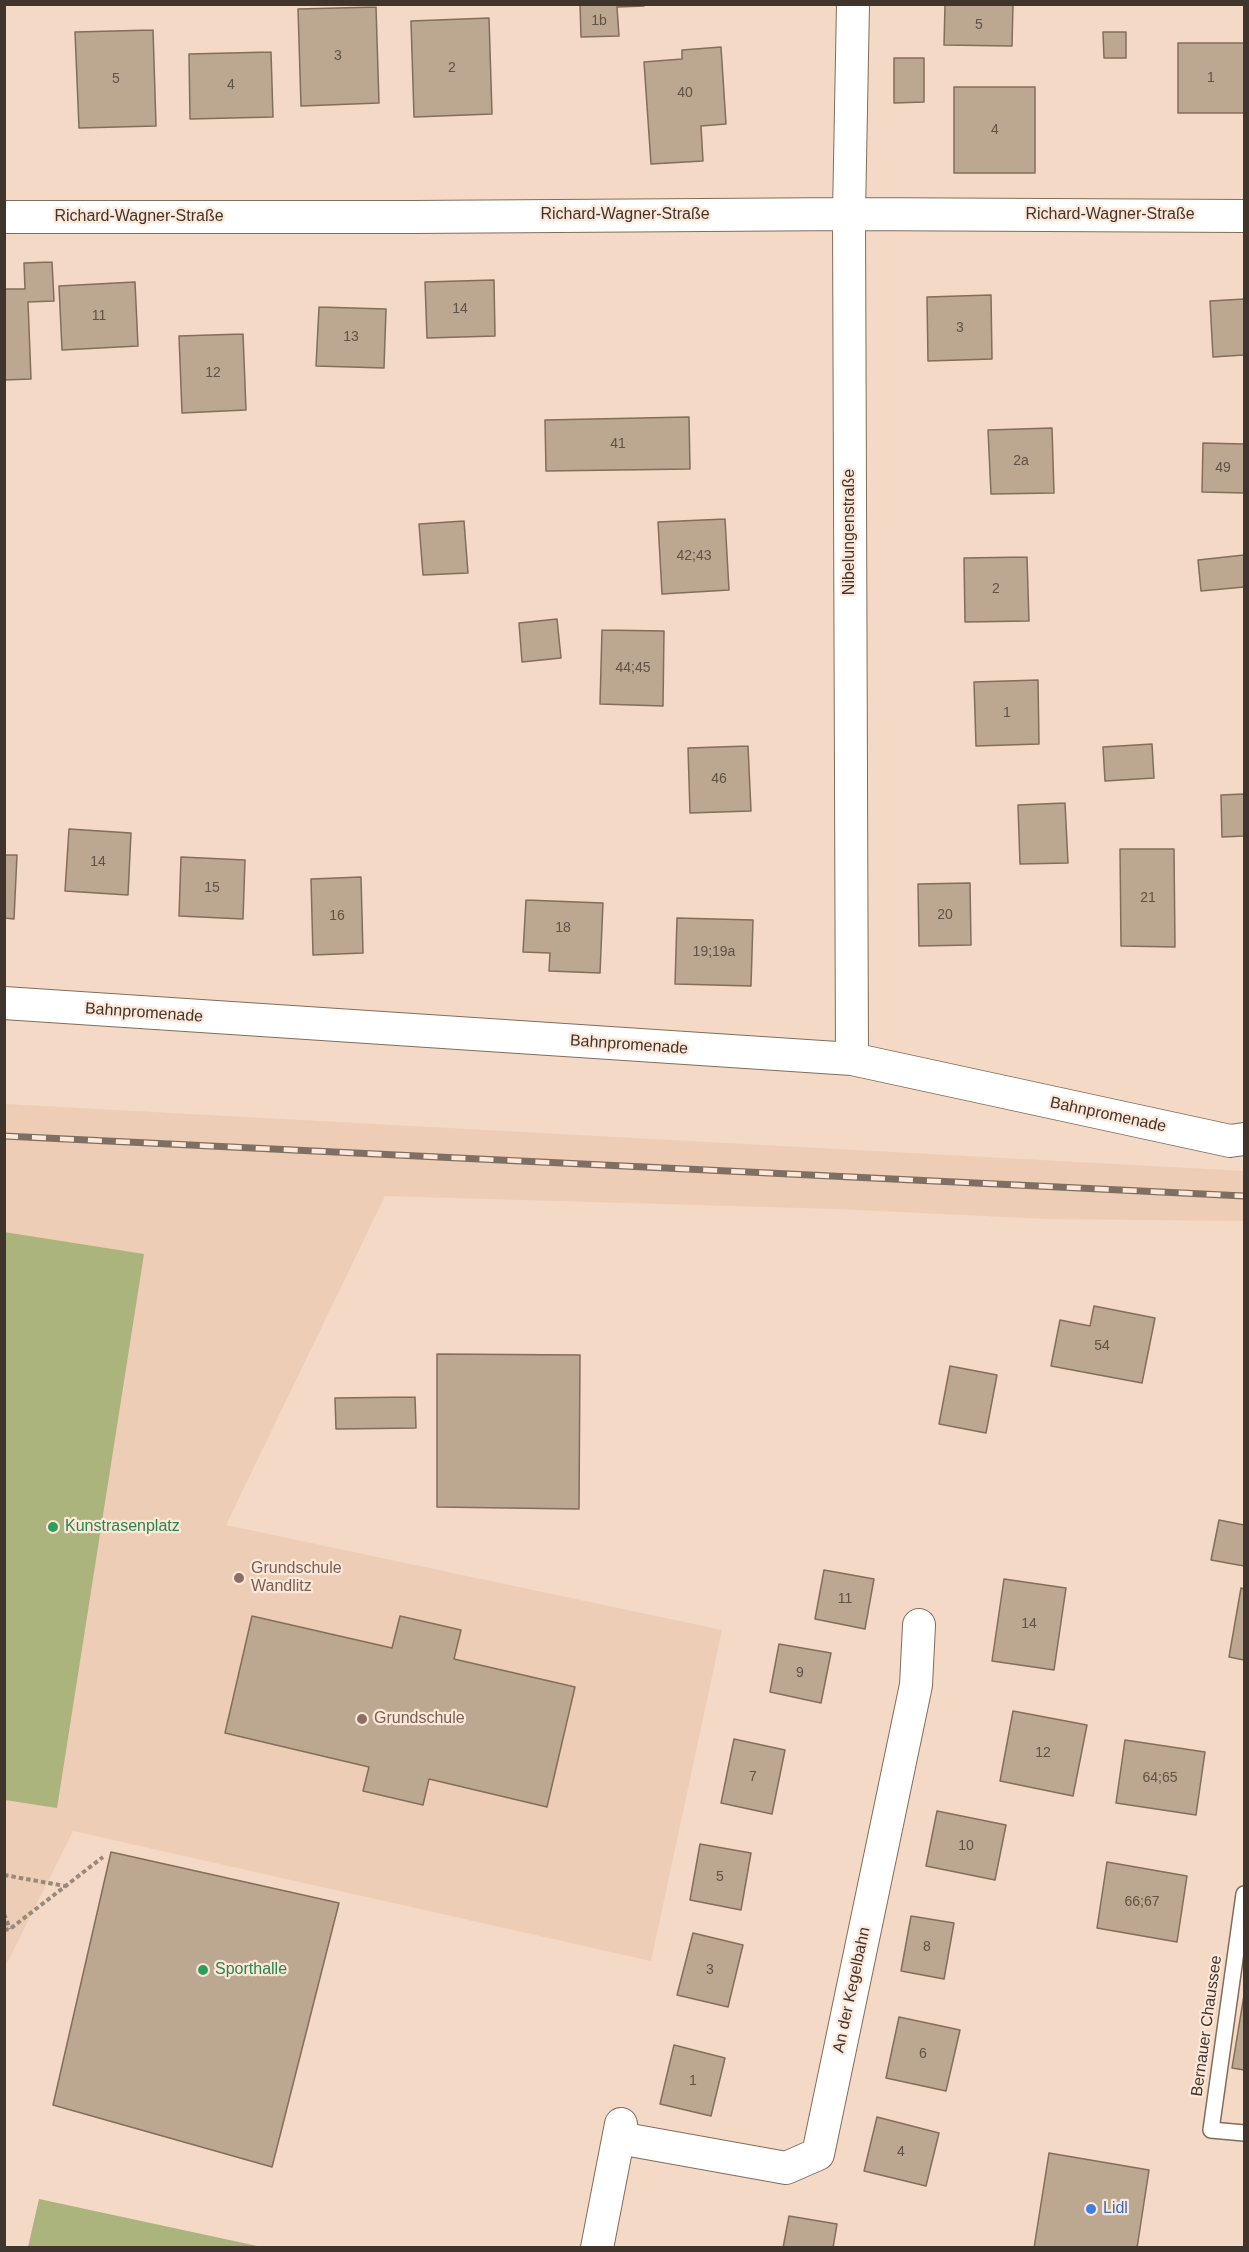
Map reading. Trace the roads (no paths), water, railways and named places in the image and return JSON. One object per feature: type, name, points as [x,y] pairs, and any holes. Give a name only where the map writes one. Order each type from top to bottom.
[{"type":"street","name":"Nibelungenstraße","points":[[852,1059],[849,214],[853,4]]},
{"type":"street","name":"Richard-Wagner-Straße","points":[[4,217],[849,214],[1245,216]]},
{"type":"street","name":"Bahnpromenade","points":[[4,1003],[852,1059],[1230,1141],[1245,1138]]},
{"type":"street","name":"An der Kegelbahn","points":[[597,2247],[620,2131],[786,2168],[818,2154],[916,1685],[919,1625]]},
{"type":"lane","name":"Bernauer Chaussee","points":[[1245,1893],[1211,2130],[1245,2133]]},
{"type":"railway","points":[[4,1136],[1244,1196]]},
{"type":"place","name":"Kunstrasenplatz","points":[[53,1527]]},
{"type":"place","name":"Grundschule Wandlitz","points":[[239,1578]]},
{"type":"place","name":"Grundschule","points":[[362,1719]]},
{"type":"place","name":"Sporthalle","points":[[203,1970]]},
{"type":"place","name":"Lidl","points":[[1091,2209]]}]
